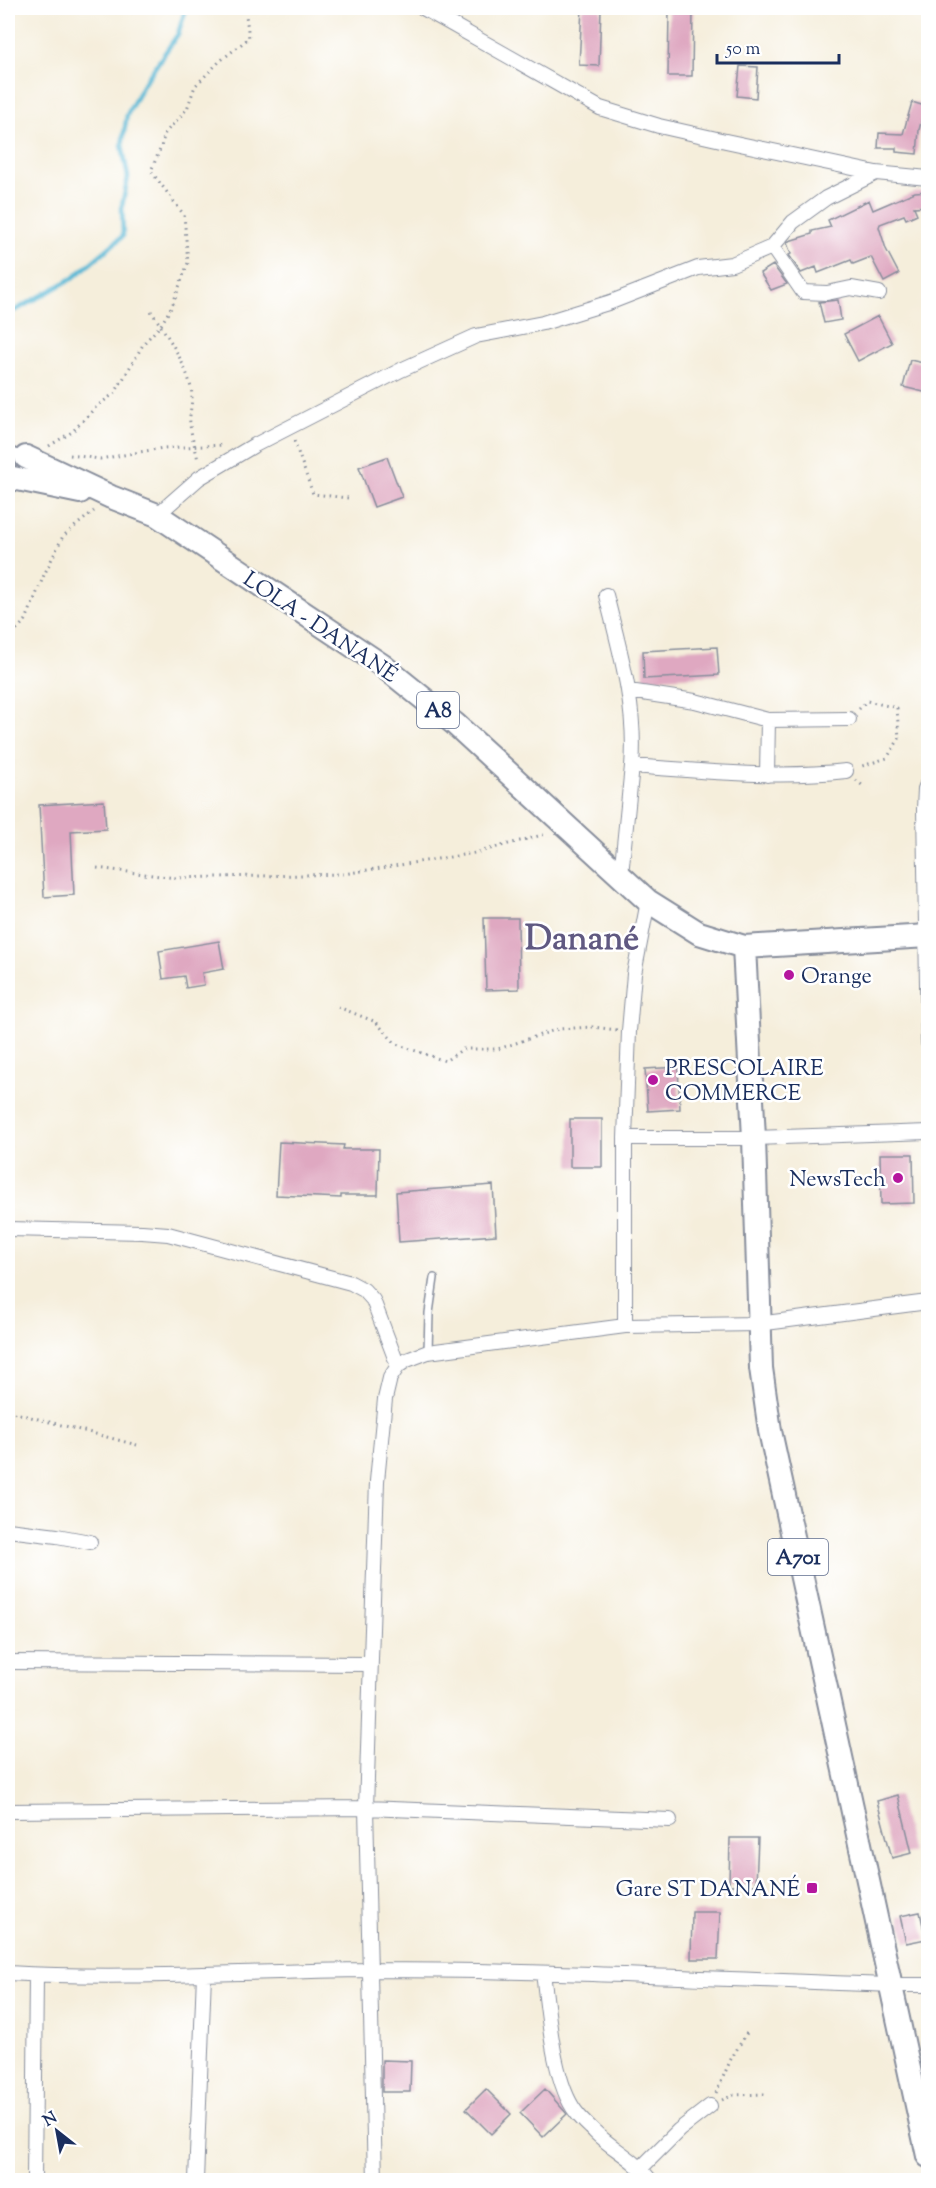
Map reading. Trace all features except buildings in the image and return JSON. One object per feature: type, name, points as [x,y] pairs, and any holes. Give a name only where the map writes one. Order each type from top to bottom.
[{"type":"main road","name":"LOLA - DANANÉ","points":[[17,454],[111,497],[157,515],[383,666],[455,724],[648,901],[699,933],[744,947]]},
{"type":"main road","name":"LOLA - DANANÉ","points":[[8,477],[111,497]]},
{"type":"main road","name":"A8","points":[[744,947],[927,936]]},
{"type":"main road","name":"A701","points":[[744,947],[754,1138],[758,1324],[761,1368],[770,1431],[928,2156]]},
{"type":"street","points":[[423,8],[600,108],[659,126],[721,141],[876,173],[928,178]]},
{"type":"street","points":[[157,515],[199,478],[253,446],[401,370],[476,336],[543,322],[611,302],[698,268],[732,264],[772,247],[793,222],[826,198],[876,173]]},
{"type":"street","points":[[772,247],[803,292],[827,293],[851,288],[879,293]]},
{"type":"street","points":[[606,595],[629,691],[634,747],[621,875]]},
{"type":"street","points":[[629,691],[695,701],[768,720],[849,719]]},
{"type":"street","points":[[767,775],[768,720]]},
{"type":"street","points":[[632,766],[767,775],[846,771]]},
{"type":"street","points":[[928,782],[925,789],[924,809],[928,1043]]},
{"type":"street","points":[[625,1326],[625,1138],[629,1031],[634,974],[648,901]]},
{"type":"street","points":[[625,1138],[754,1138],[928,1132]]},
{"type":"street","points":[[8,1229],[168,1234],[351,1283],[364,1290],[372,1300],[398,1366]]},
{"type":"street","points":[[375,2181],[366,1808],[377,1481],[381,1429],[390,1378],[398,1366],[428,1352],[625,1326],[758,1324],[928,1302]]},
{"type":"street","points":[[8,1530],[90,1542]]},
{"type":"street","points":[[8,1662],[370,1664]]},
{"type":"street","points":[[8,1811],[366,1808],[669,1820]]},
{"type":"street","points":[[8,1973],[36,1975],[204,1974],[370,1970],[543,1973],[892,1985],[928,1984]]},
{"type":"street","points":[[543,1973],[552,2042],[564,2085],[574,2110],[597,2134],[641,2168],[650,2181]]},
{"type":"street","points":[[196,2181],[204,1974]]},
{"type":"street","points":[[33,2181],[36,1975]]},
{"type":"street","points":[[641,2168],[679,2130],[710,2106]]},
{"type":"lane","points":[[428,1352],[429,1314],[434,1278]]},
{"type":"path","points":[[17,454],[42,451],[72,432],[97,406],[115,393],[144,343],[161,325],[172,306],[188,263],[184,215],[151,171],[165,133],[187,109],[195,86],[219,61],[249,38],[244,8]]},
{"type":"path","points":[[151,311],[161,325],[190,380],[192,396],[190,424],[196,446],[199,478]]},
{"type":"path","points":[[289,428],[313,494],[348,498]]},
{"type":"path","points":[[64,454],[100,459],[163,448],[253,446]]},
{"type":"path","points":[[8,638],[26,620],[63,536],[111,497]]},
{"type":"path","points":[[846,771],[887,758],[899,739],[897,708],[867,701],[849,719]]},
{"type":"path","points":[[97,868],[176,878],[344,874],[475,853],[568,828]]},
{"type":"path","points":[[338,1007],[376,1022],[396,1044],[445,1060],[463,1049],[498,1049],[558,1029],[593,1027],[629,1031]]},
{"type":"path","points":[[8,1411],[137,1445]]},
{"type":"path","points":[[710,2106],[731,2059],[748,2031]]},
{"type":"path","points":[[710,2106],[733,2095],[767,2094]]},
{"type":"waterway","points":[[8,311],[16,310],[73,278],[123,236],[122,206],[128,177],[122,145],[127,115],[142,86],[178,34],[186,8]]},
{"type":"place","name":"Orange","points":[[789,975]]},
{"type":"place","name":"PRESCOLAIRE COMMERCE","points":[[653,1080]]},
{"type":"place","name":"NewsTech","points":[[898,1178]]},
{"type":"place","name":"Gare ST DANANÉ","points":[[812,1888]]},
{"type":"district","name":"Danané","points":[[582,937]]}]
